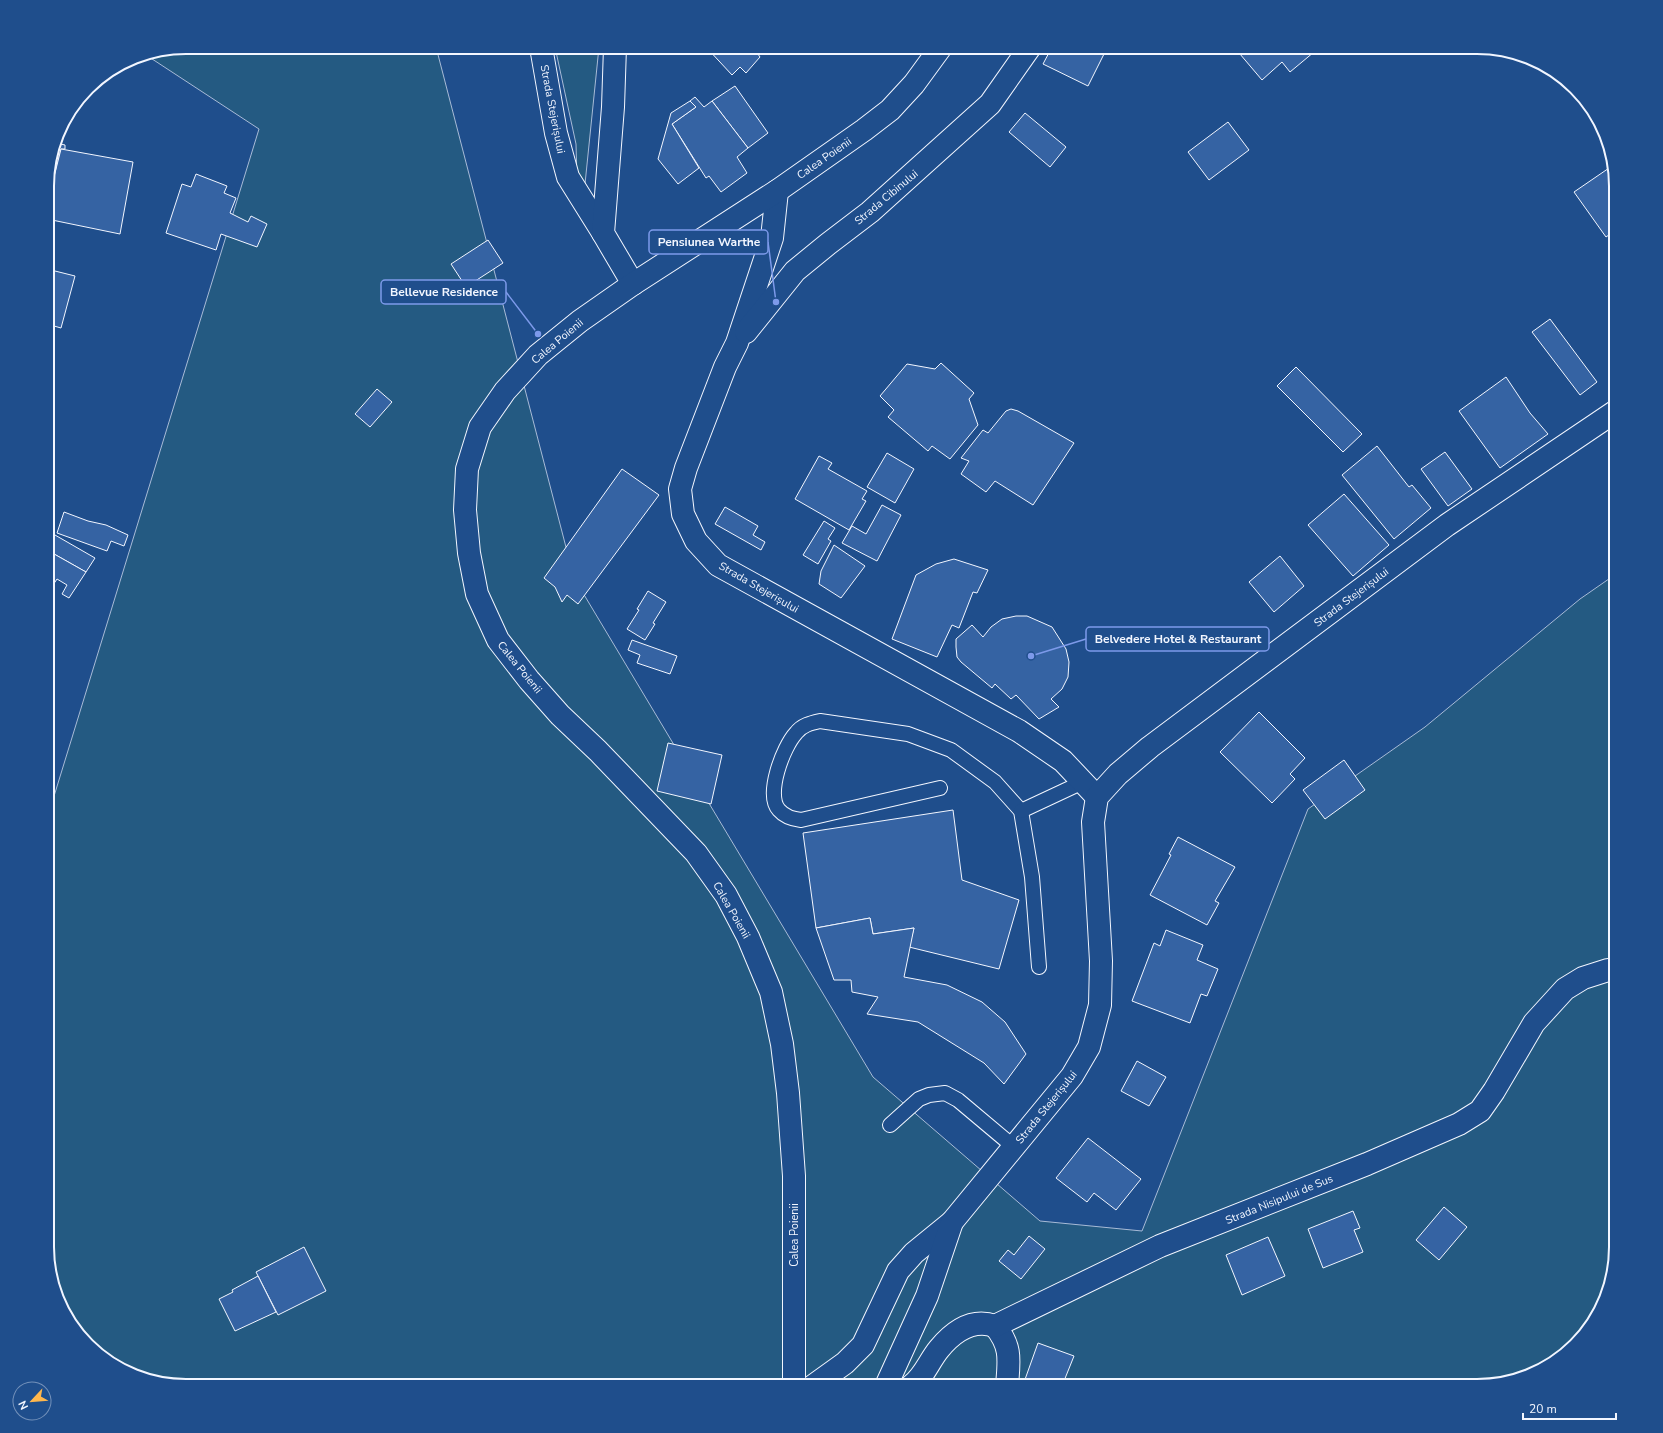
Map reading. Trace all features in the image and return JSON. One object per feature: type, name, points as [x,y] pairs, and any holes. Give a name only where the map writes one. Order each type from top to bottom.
[{"type":"street","name":"Strada Stejerișului","points":[[542,54],[556,133],[568,177],[633,284]]},
{"type":"street","points":[[603,233],[613,107],[615,54]]},
{"type":"street","name":"Calea Poienii","points":[[794,1379],[794,1176],[788,1093],[782,1044],[771,992],[748,936],[726,895],[696,852],[598,751],[560,715],[529,680],[498,640],[477,594],[468,553],[465,510],[467,469],[480,427],[505,391],[538,354],[580,321],[633,284],[777,192],[822,161],[890,110],[914,84],[936,54]]},
{"type":"street","name":"Strada Cibinului","points":[[737,343],[795,271],[870,212],[990,104],[1025,54]]},
{"type":"street","name":"Strada Stejerișului","points":[[777,192],[772,238],[737,343],[725,367],[686,468],[680,489],[683,514],[696,541],[718,566],[1019,731],[1063,761],[1090,789],[1101,962],[1100,1005],[1089,1047],[1072,1076],[952,1222],[926,1296],[889,1379]]},
{"type":"street","name":"Strada Stejerișului","points":[[1090,789],[1118,774],[1150,747],[1447,524],[1609,418]]},
{"type":"street","name":"Strada Nisipului de Sus","points":[[995,1326],[1160,1246],[1367,1164],[1459,1124],[1480,1110],[1494,1092],[1534,1023],[1565,989],[1583,978],[1609,970]]},
{"type":"street","points":[[823,1379],[845,1363],[863,1345],[898,1271],[914,1253],[952,1222]]},
{"type":"street","points":[[919,1379],[939,1349],[957,1332],[966,1326],[978,1323],[986,1323],[995,1326],[1003,1337],[1008,1349],[1007,1379]]},
{"type":"lane","points":[[940,788],[801,820],[790,818],[778,810],[774,800],[777,769],[786,748],[796,732],[809,723],[820,721],[908,734],[951,750],[995,782],[1021,811],[1032,877],[1038,967]]},
{"type":"lane","points":[[1021,811],[1090,789]]},
{"type":"lane","points":[[890,1125],[919,1099],[929,1095],[945,1093],[958,1100],[1014,1147]]},
{"type":"shaded area","points":[[178,54],[438,54],[574,578],[873,1077],[1040,1221],[1142,1231],[1308,809],[1425,727],[1580,599],[1609,579],[1609,1255],[1599,1297],[1587,1320],[1576,1334],[1557,1352],[1527,1369],[1485,1379],[178,1379],[136,1369],[120,1361],[99,1346],[81,1327],[64,1297],[54,1255],[54,796],[259,129],[152,59]]},
{"type":"shaded area","points":[[557,54],[598,54],[585,184],[577,181],[576,144]]},
{"type":"building","points":[[712,54],[758,54],[760,57],[746,73],[740,67],[732,75]]},
{"type":"building","points":[[1048,54],[1104,54],[1088,86],[1043,64]]},
{"type":"building","points":[[1240,54],[1312,54],[1290,72],[1282,62],[1262,80]]},
{"type":"building","points":[[735,86],[768,133],[748,148],[712,101]]},
{"type":"building","points":[[695,97],[704,107],[712,101],[748,148],[737,157],[747,173],[721,192],[709,176],[706,178],[672,124],[696,107],[690,101]]},
{"type":"building","points":[[690,101],[696,107],[672,124],[699,168],[678,184],[658,159],[671,113]]},
{"type":"building","points":[[1025,113],[1066,147],[1050,167],[1009,132]]},
{"type":"building","points":[[1228,122],[1249,150],[1209,180],[1188,152]]},
{"type":"building","points":[[61,144],[65,145],[65,149],[61,149],[54,176]]},
{"type":"building","points":[[61,149],[133,162],[120,234],[54,220],[54,176]]},
{"type":"building","points":[[1608,169],[1609,235],[1606,237],[1574,192]]},
{"type":"building","points":[[196,174],[227,186],[224,193],[236,198],[230,213],[248,222],[251,216],[267,224],[257,247],[221,234],[216,250],[166,233],[182,184],[191,187]]},
{"type":"building","points":[[488,240],[503,263],[466,287],[451,264]]},
{"type":"building","points":[[54,271],[75,276],[61,328],[54,326]]},
{"type":"building","points":[[1550,319],[1597,382],[1580,395],[1532,332]]},
{"type":"building","points":[[941,363],[974,393],[969,399],[978,425],[950,459],[932,446],[928,451],[888,417],[894,410],[880,396],[907,364],[935,369]]},
{"type":"building","points":[[1296,367],[1362,434],[1343,452],[1277,386]]},
{"type":"building","points":[[1506,377],[1530,413],[1548,434],[1500,468],[1459,411]]},
{"type":"building","points":[[377,389],[392,402],[370,427],[355,414]]},
{"type":"building","points":[[1011,409],[1018,411],[1074,443],[1033,505],[995,481],[986,492],[961,474],[969,461],[961,458],[983,430],[988,433],[1006,411]]},
{"type":"building","points":[[1377,446],[1409,487],[1412,485],[1431,508],[1394,539],[1342,475]]},
{"type":"building","points":[[1445,452],[1472,489],[1448,506],[1421,469]]},
{"type":"building","points":[[887,453],[914,469],[895,503],[867,487]]},
{"type":"building","points":[[819,456],[832,463],[828,469],[867,491],[862,499],[866,501],[849,530],[795,499]]},
{"type":"building","points":[[622,469],[659,495],[578,604],[567,595],[562,602],[555,587],[544,578]]},
{"type":"building","points":[[1344,494],[1389,545],[1353,576],[1308,525]]},
{"type":"building","points":[[882,505],[901,515],[877,561],[842,543],[852,526],[866,534]]},
{"type":"building","points":[[725,507],[758,526],[753,535],[765,542],[761,550],[715,524]]},
{"type":"building","points":[[64,512],[88,521],[106,525],[128,535],[124,546],[111,541],[107,551],[57,533]]},
{"type":"building","points":[[824,521],[835,528],[828,539],[831,541],[818,564],[803,555]]},
{"type":"building","points":[[54,534],[95,558],[86,572],[54,554]]},
{"type":"building","points":[[834,545],[865,566],[841,598],[819,584],[821,571]]},
{"type":"building","points":[[54,554],[86,572],[69,598],[62,594],[67,585],[57,579],[54,584]]},
{"type":"building","points":[[1280,556],[1304,586],[1274,612],[1249,582]]},
{"type":"building","points":[[954,559],[988,570],[977,593],[973,592],[959,628],[952,625],[937,657],[892,639],[916,575],[936,564]]},
{"type":"building","points":[[648,591],[666,602],[653,623],[655,624],[645,640],[627,629],[639,610],[637,609]]},
{"type":"building","points":[[1016,616],[1027,616],[1052,627],[1066,649],[1069,662],[1068,677],[1062,689],[1051,699],[1059,707],[1039,719],[1016,695],[1011,699],[995,684],[992,688],[957,657],[956,639],[972,625],[983,637],[991,627],[1002,619]]},
{"type":"building","points":[[632,640],[677,656],[670,674],[637,663],[640,655],[628,650]]},
{"type":"building","points":[[1259,712],[1305,758],[1290,774],[1295,779],[1272,803],[1220,752]]},
{"type":"building","points":[[668,743],[722,755],[711,804],[657,791]]},
{"type":"building","points":[[1344,760],[1365,790],[1325,819],[1303,790]]},
{"type":"building","points":[[953,810],[962,880],[1019,900],[999,969],[909,947],[914,928],[873,934],[870,918],[816,928],[803,833]]},
{"type":"building","points":[[1178,837],[1235,867],[1215,901],[1219,903],[1207,925],[1150,895],[1171,855],[1169,854]]},
{"type":"building","points":[[870,918],[873,934],[914,928],[904,977],[947,985],[982,1002],[1005,1022],[1026,1054],[1004,1084],[984,1063],[918,1022],[867,1014],[878,997],[852,992],[851,980],[834,980],[816,928]]},
{"type":"building","points":[[1166,930],[1203,945],[1197,960],[1218,969],[1207,996],[1201,994],[1190,1023],[1132,1001],[1154,943],[1160,946]]},
{"type":"building","points":[[1137,1061],[1166,1077],[1149,1106],[1121,1091]]},
{"type":"building","points":[[1088,1138],[1141,1179],[1116,1210],[1094,1193],[1087,1202],[1056,1178]]},
{"type":"building","points":[[1444,1207],[1467,1227],[1439,1260],[1416,1240]]},
{"type":"building","points":[[1353,1211],[1360,1228],[1354,1230],[1363,1252],[1323,1268],[1308,1229]]},
{"type":"building","points":[[1029,1236],[1045,1249],[1021,1279],[999,1261],[1008,1250],[1014,1255]]},
{"type":"building","points":[[1268,1237],[1285,1276],[1242,1295],[1226,1255]]},
{"type":"building","points":[[304,1247],[326,1291],[278,1315],[256,1272]]},
{"type":"building","points":[[258,1276],[276,1312],[235,1331],[219,1299]]},
{"type":"building","points":[[1038,1343],[1074,1356],[1065,1379],[1025,1379]]},
{"type":"place","name":"Pensiunea Warthe","points":[[776,302]]},
{"type":"place","name":"Bellevue Residence","points":[[538,334]]},
{"type":"place","name":"Belvedere Hotel & Restaurant","points":[[1031,656]]}]
